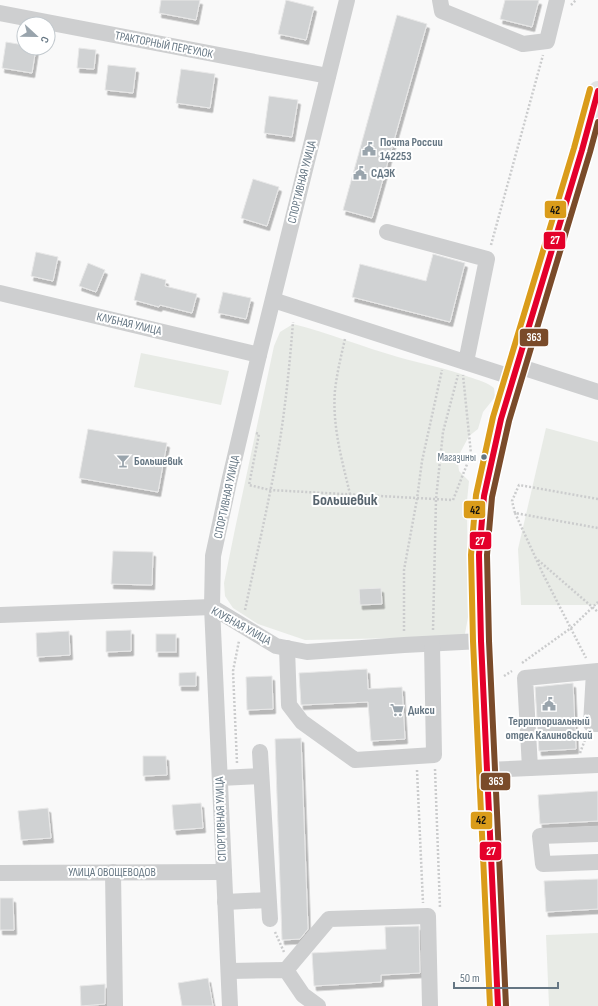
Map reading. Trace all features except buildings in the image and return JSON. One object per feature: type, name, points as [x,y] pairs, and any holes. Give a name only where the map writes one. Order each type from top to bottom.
[{"type":"main road","points":[[498,1006],[481,641],[479,555],[484,496],[501,420],[598,91]]},
{"type":"street","name":"СПОРТИВНАЯ УЛИЦА","points":[[230,1006],[212,607],[214,556],[241,430],[347,0]]},
{"type":"street","points":[[440,0],[442,11],[523,44],[547,41],[558,0]]},
{"type":"street","name":"ТРАКТОРНЫЙ ПЕРЕУЛОК","points":[[0,13],[328,76]]},
{"type":"street","points":[[387,232],[487,259],[458,360]]},
{"type":"street","name":"КЛУБНАЯ УЛИЦА","points":[[0,293],[259,355]]},
{"type":"street","points":[[273,300],[458,360],[516,372],[598,392]]},
{"type":"street","name":"КЛУБНАЯ УЛИЦА","points":[[0,615],[212,607],[276,646],[307,652],[481,641]]},
{"type":"street","points":[[287,648],[289,705],[302,722],[354,760],[434,755],[432,644]]},
{"type":"street","points":[[530,768],[525,678],[596,672],[594,724]]},
{"type":"street","points":[[260,752],[270,919]]},
{"type":"street","points":[[487,770],[598,765]]},
{"type":"street","points":[[220,778],[261,776]]},
{"type":"street","points":[[598,834],[540,836],[543,864],[598,862]]},
{"type":"street","points":[[113,872],[115,1006]]},
{"type":"street","name":"УЛИЦА ОВОЩЕВОДОВ","points":[[0,873],[224,872]]},
{"type":"street","points":[[225,902],[268,900]]},
{"type":"street","points":[[229,971],[286,970],[328,919],[428,916],[430,1006]]},
{"type":"street","points":[[286,970],[303,996],[318,1006]]},
{"type":"path","points":[[487,259],[547,41]]},
{"type":"path","points":[[238,777],[233,671],[241,625],[280,439],[289,372],[294,307]]},
{"type":"path","points":[[349,325],[339,365],[335,391],[335,418],[338,443],[350,494]]},
{"type":"path","points":[[404,645],[404,570],[422,461],[458,360]]},
{"type":"path","points":[[241,430],[259,434],[249,485],[270,490],[453,500],[471,454],[458,360]]},
{"type":"path","points":[[432,644],[436,499],[443,432],[458,360]]},
{"type":"path","points":[[596,672],[571,628],[536,558],[515,513],[512,501],[519,485],[598,499]]},
{"type":"path","points":[[515,513],[598,528]]},
{"type":"path","points":[[536,558],[598,612]]},
{"type":"path","points":[[522,663],[571,628],[598,602]]},
{"type":"path","points":[[504,676],[516,668]]},
{"type":"path","points":[[576,766],[594,724]]},
{"type":"path","points":[[434,755],[440,912]]},
{"type":"path","points":[[417,756],[423,916]]},
{"type":"shaded area","points":[[293,324],[398,357],[460,374],[494,388],[495,397],[483,412],[478,429],[469,436],[460,453],[458,462],[459,471],[469,481],[467,501],[468,617],[465,634],[442,637],[305,640],[258,624],[233,608],[225,596],[224,583],[274,346],[280,332]]},
{"type":"shaded area","points":[[141,353],[229,371],[221,405],[134,387]]},
{"type":"shaded area","points":[[546,428],[598,442],[598,605],[521,605],[518,549]]},
{"type":"shaded area","points":[[598,933],[598,1006],[549,1006],[546,935]]},
{"type":"transit line","name":"42","points":[[490,1006],[473,641],[471,555],[476,495],[493,417],[574,148],[590,89]]},
{"type":"transit line","name":"27","points":[[498,1006],[481,641],[479,555],[484,496],[501,419],[582,150],[598,91]]},
{"type":"transit line","name":"363","points":[[506,1006],[489,641],[487,555],[492,497],[509,421],[598,122]]},
{"type":"place","name":"Почта России 142253","points":[[369,149]]},
{"type":"place","name":"СДЭК","points":[[360,173]]},
{"type":"place","name":"Магазины","points":[[484,457]]},
{"type":"place","name":"Большевик","points":[[123,461]]},
{"type":"place","name":"Территориальный отдел Калиновский","points":[[549,704]]},
{"type":"place","name":"Дикси","points":[[397,710]]},
{"type":"district","name":"Большевик","points":[[345,500]]}]
